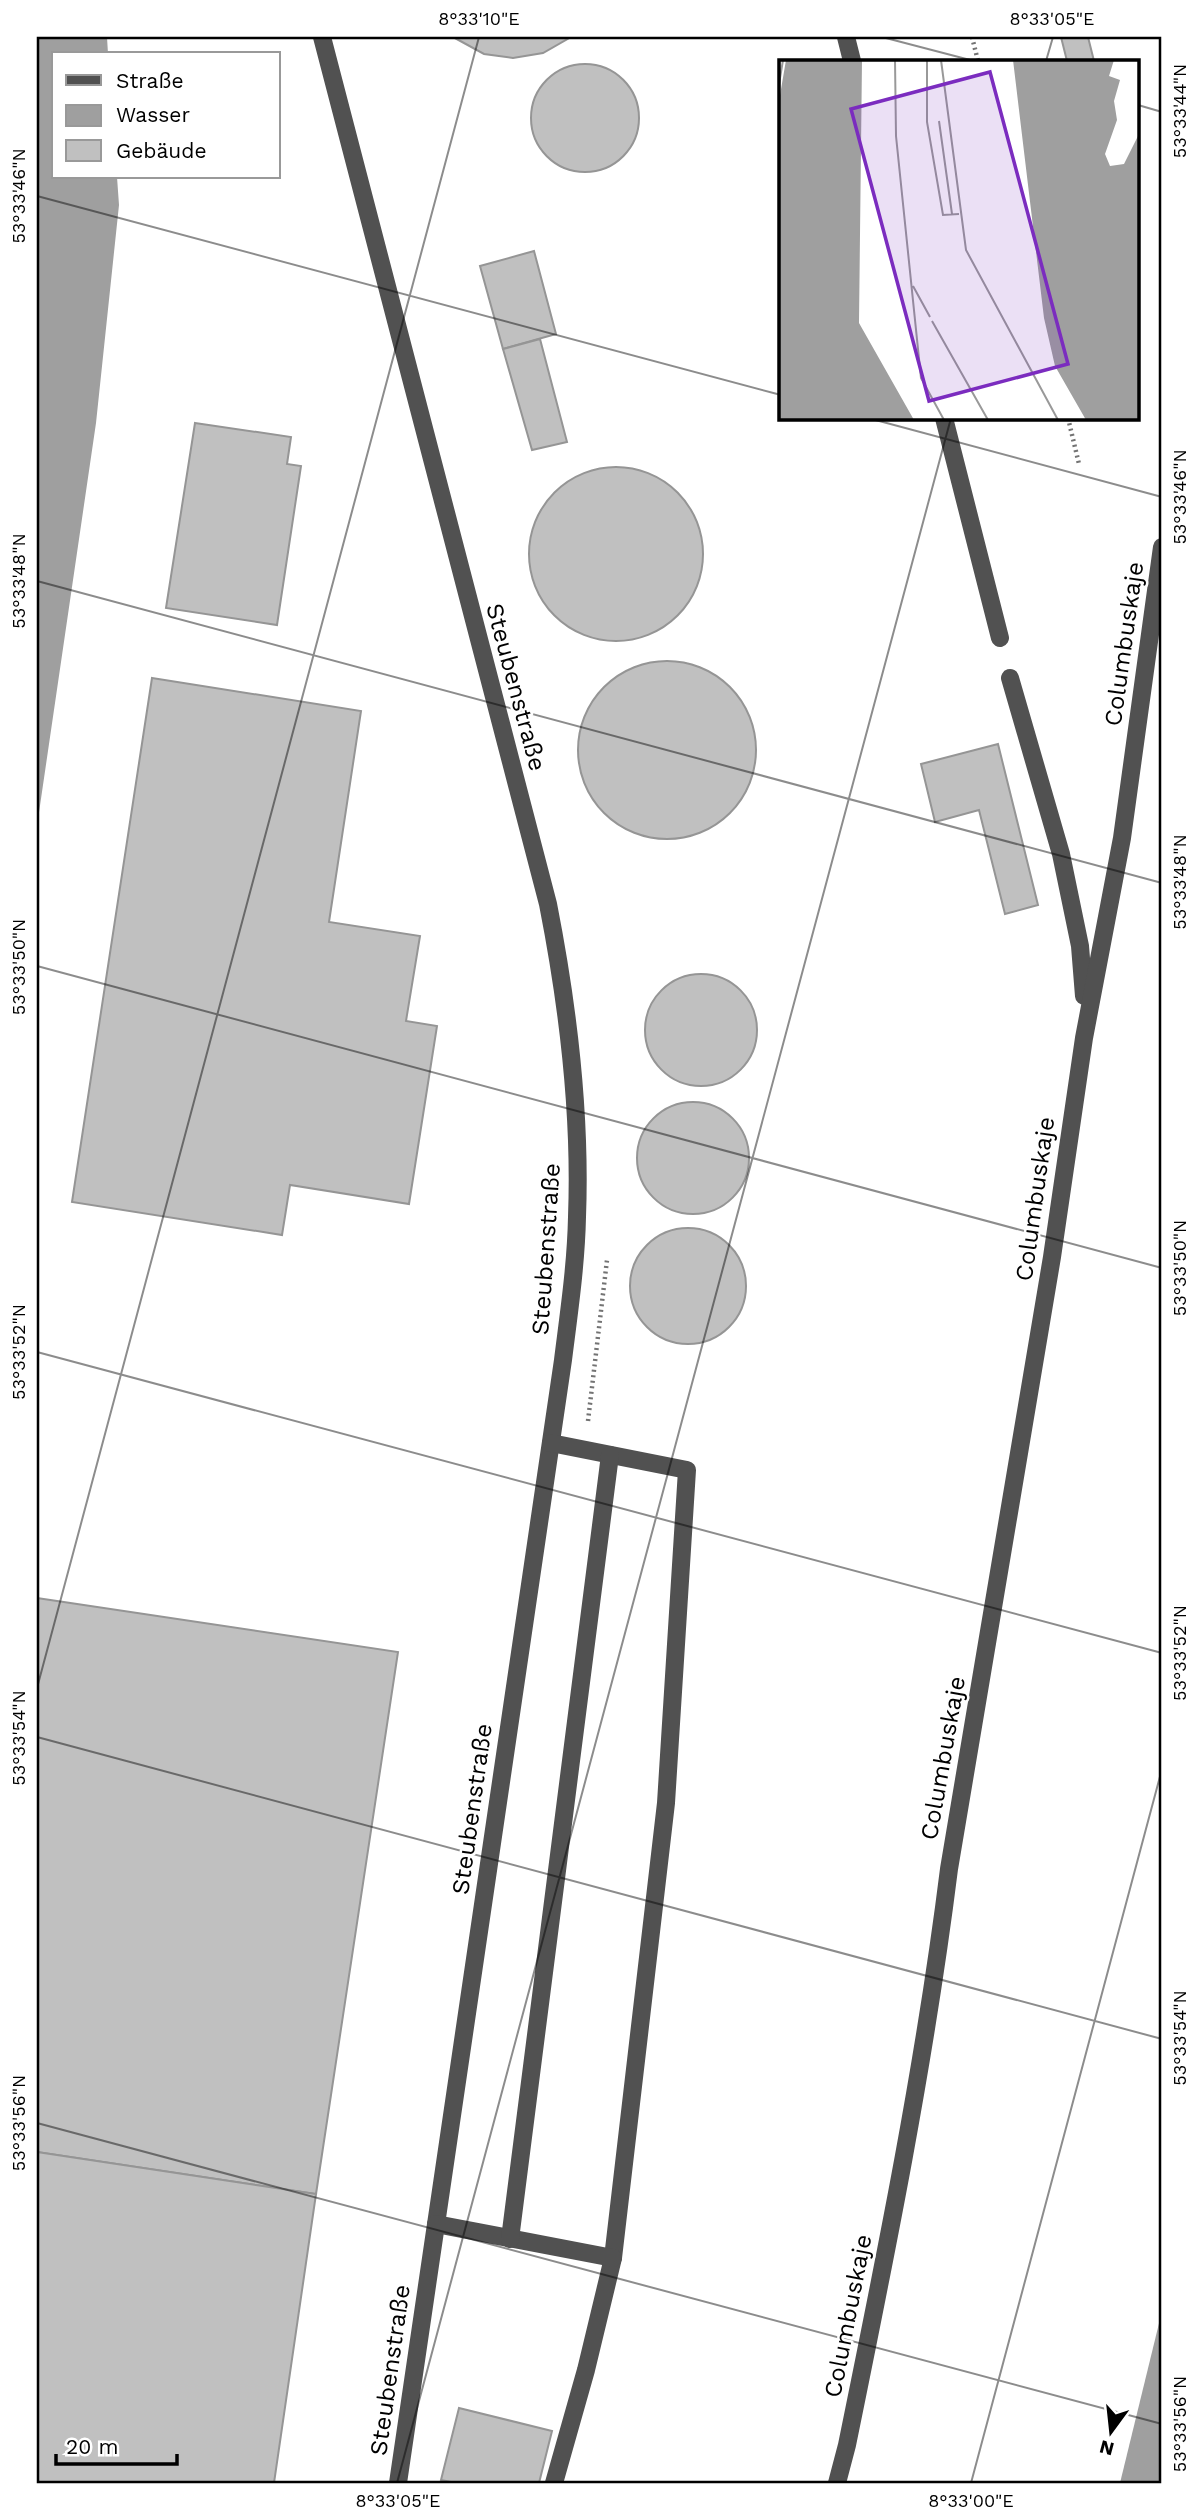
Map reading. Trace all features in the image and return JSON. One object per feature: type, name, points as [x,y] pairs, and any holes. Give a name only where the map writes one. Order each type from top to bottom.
[{"type":"street","name":"Steubenstraße","points":[[322,37],[544,891],[564,985],[577,1138],[578,1217],[573,1277],[551,1443],[398,2483]]},
{"type":"street","points":[[846,37],[852,60]]},
{"type":"street","points":[[945,420],[1000,638]]},
{"type":"street","name":"Columbuskaje","points":[[837,2483],[895,2207],[930,2006],[949,1868],[1052,1257],[1084,1038],[1122,838],[1162,547]]},
{"type":"street","name":"Columbuskaje","points":[[1010,678],[1063,867],[1085,982],[1084,1038]]},
{"type":"street","points":[[551,1443],[687,1470],[666,1803],[613,2258],[586,2370],[554,2483]]},
{"type":"street","points":[[510,2239],[610,1455]]},
{"type":"street","points":[[436,2224],[613,2258]]},
{"type":"path","points":[[972,37],[978,60]]},
{"type":"path","points":[[1068,420],[1079,464]]},
{"type":"path","points":[[584,1450],[607,1259]]},
{"type":"water","points":[[37,37],[107,37],[108,52],[52,52],[52,178],[117,178],[119,205],[96,423],[37,826]]},
{"type":"water","points":[[1162,2311],[1162,2483],[1120,2483]]},
{"type":"building","points":[[453,37],[571,37],[543,53],[513,58],[484,54]]},
{"type":"building","points":[[1061,37],[1088,37],[1094,60],[1067,60]]},
{"type":"building","points":[[585,64],[606,68],[624,79],[635,97],[639,118],[635,139],[624,157],[606,168],[585,172],[564,168],[546,157],[535,139],[531,118],[535,97],[546,79],[564,68]]},
{"type":"building","points":[[534,251],[556,334],[503,349],[480,266]]},
{"type":"building","points":[[540,339],[567,442],[532,450],[503,349]]},
{"type":"building","points":[[195,423],[291,437],[287,464],[301,466],[277,625],[166,608]]},
{"type":"building","points":[[616,467],[649,473],[678,492],[697,521],[703,554],[697,587],[678,616],[649,635],[616,641],[583,635],[554,616],[535,587],[529,554],[535,521],[554,492],[583,473]]},
{"type":"building","points":[[667,661],[701,668],[730,687],[749,716],[756,750],[749,784],[730,813],[701,832],[667,839],[633,832],[604,813],[585,784],[578,750],[585,716],[604,687],[633,668]]},
{"type":"building","points":[[152,678],[361,711],[329,922],[420,936],[406,1021],[437,1026],[409,1204],[290,1185],[282,1235],[72,1202]]},
{"type":"building","points":[[998,744],[1038,905],[1005,914],[979,810],[935,822],[921,764]]},
{"type":"building","points":[[701,974],[722,979],[740,991],[752,1009],[757,1030],[752,1051],[740,1069],[722,1081],[701,1086],[680,1081],[662,1069],[650,1051],[645,1030],[650,1009],[662,991],[680,979]]},
{"type":"building","points":[[693,1102],[714,1107],[732,1119],[744,1137],[749,1158],[744,1179],[732,1197],[714,1209],[693,1214],[672,1209],[654,1197],[642,1179],[637,1158],[642,1137],[654,1119],[672,1107]]},
{"type":"building","points":[[688,1228],[710,1233],[729,1245],[741,1264],[746,1286],[741,1308],[729,1327],[710,1339],[688,1344],[666,1339],[647,1327],[635,1308],[630,1286],[635,1264],[647,1245],[666,1233]]},
{"type":"building","points":[[37,1598],[398,1652],[316,2194],[37,2152]]},
{"type":"building","points":[[37,2152],[316,2194],[274,2483],[37,2483]]},
{"type":"building","points":[[459,2408],[552,2431],[539,2483],[456,2483],[441,2480]]}]
